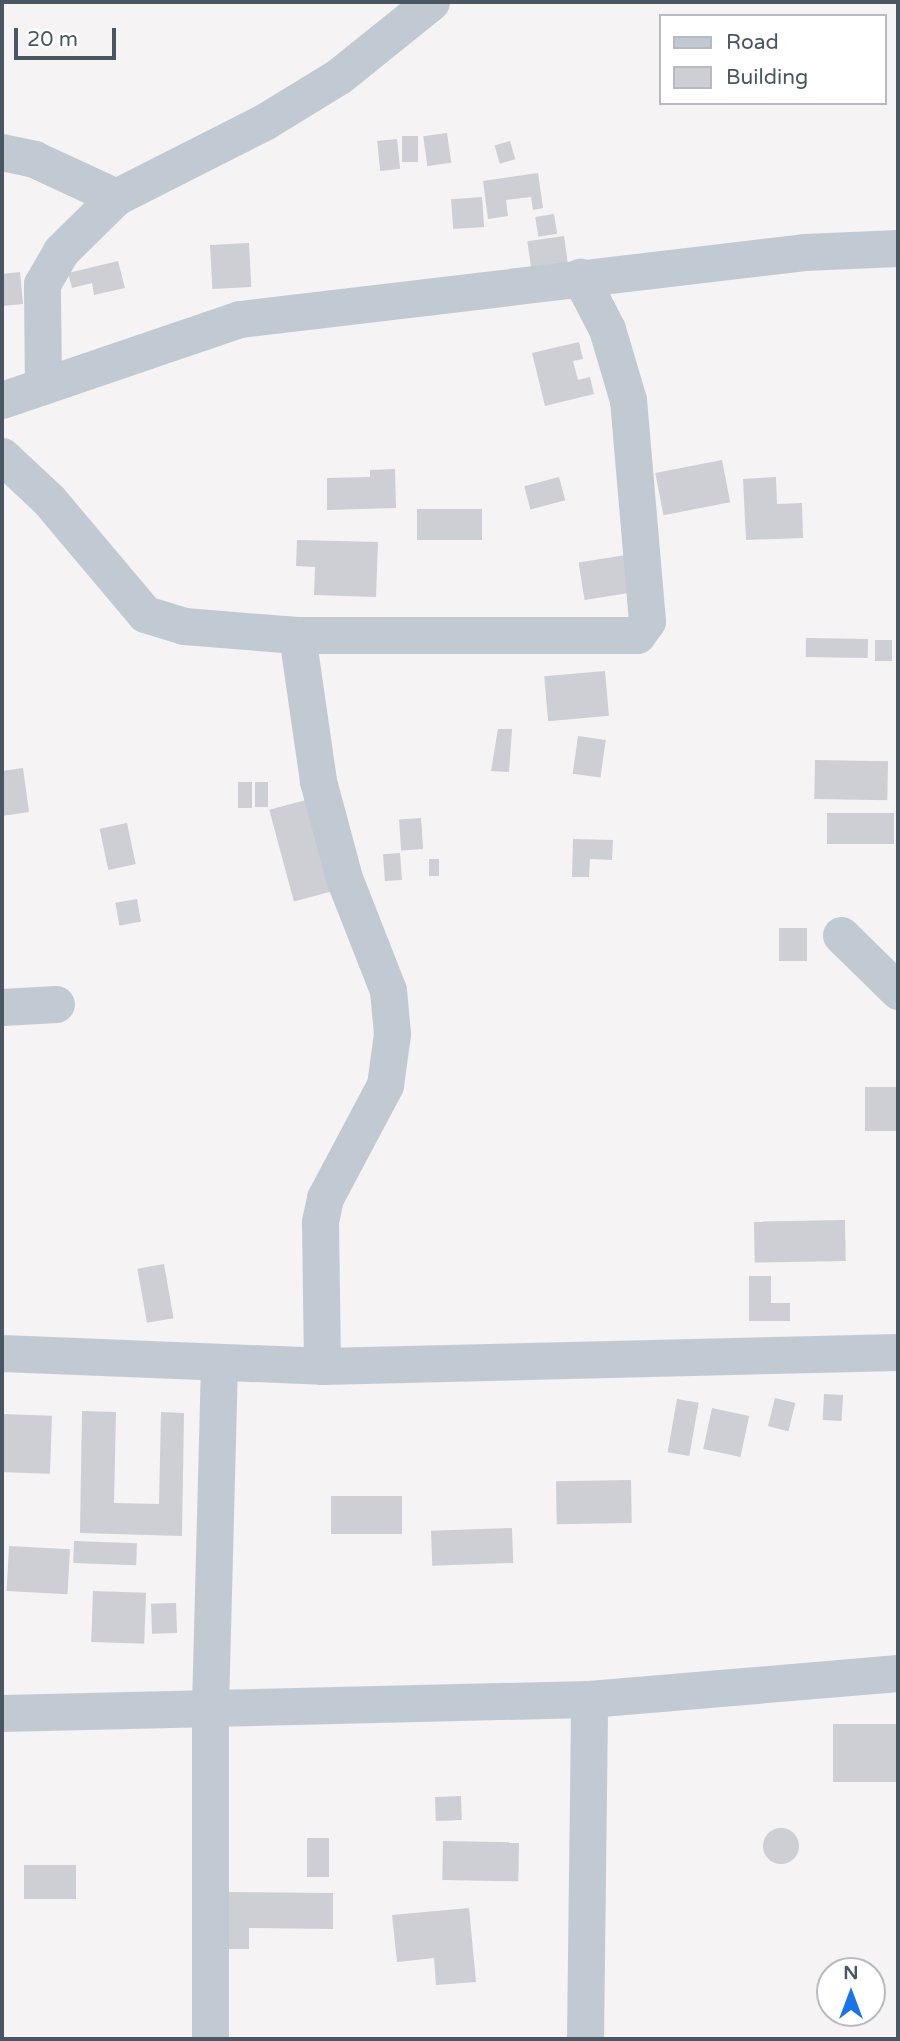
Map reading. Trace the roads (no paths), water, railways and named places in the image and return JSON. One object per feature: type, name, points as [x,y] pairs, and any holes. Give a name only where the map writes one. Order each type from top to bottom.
[{"type":"street","points":[[43,386],[42,284],[61,251],[116,197],[264,122],[329,83],[431,2]]},
{"type":"street","points":[[2,152],[34,159],[116,197]]},
{"type":"street","points":[[2,400],[240,319],[804,252],[898,248]]},
{"type":"street","points":[[2,456],[48,500],[145,614],[184,626],[297,635],[637,635],[647,621],[628,400],[607,329],[580,277]]},
{"type":"street","points":[[297,635],[318,780],[344,878],[388,990],[392,1034],[385,1086],[325,1198],[320,1222],[322,1366]]},
{"type":"street","points":[[841,935],[898,990]]},
{"type":"street","points":[[2,1007],[56,1004]]},
{"type":"street","points":[[2,1353],[219,1364],[322,1366],[898,1352]]},
{"type":"street","points":[[210,2039],[210,1707],[219,1364]]},
{"type":"street","points":[[2,1713],[589,1699],[898,1673]]},
{"type":"street","points":[[585,2039],[589,1699]]}]
